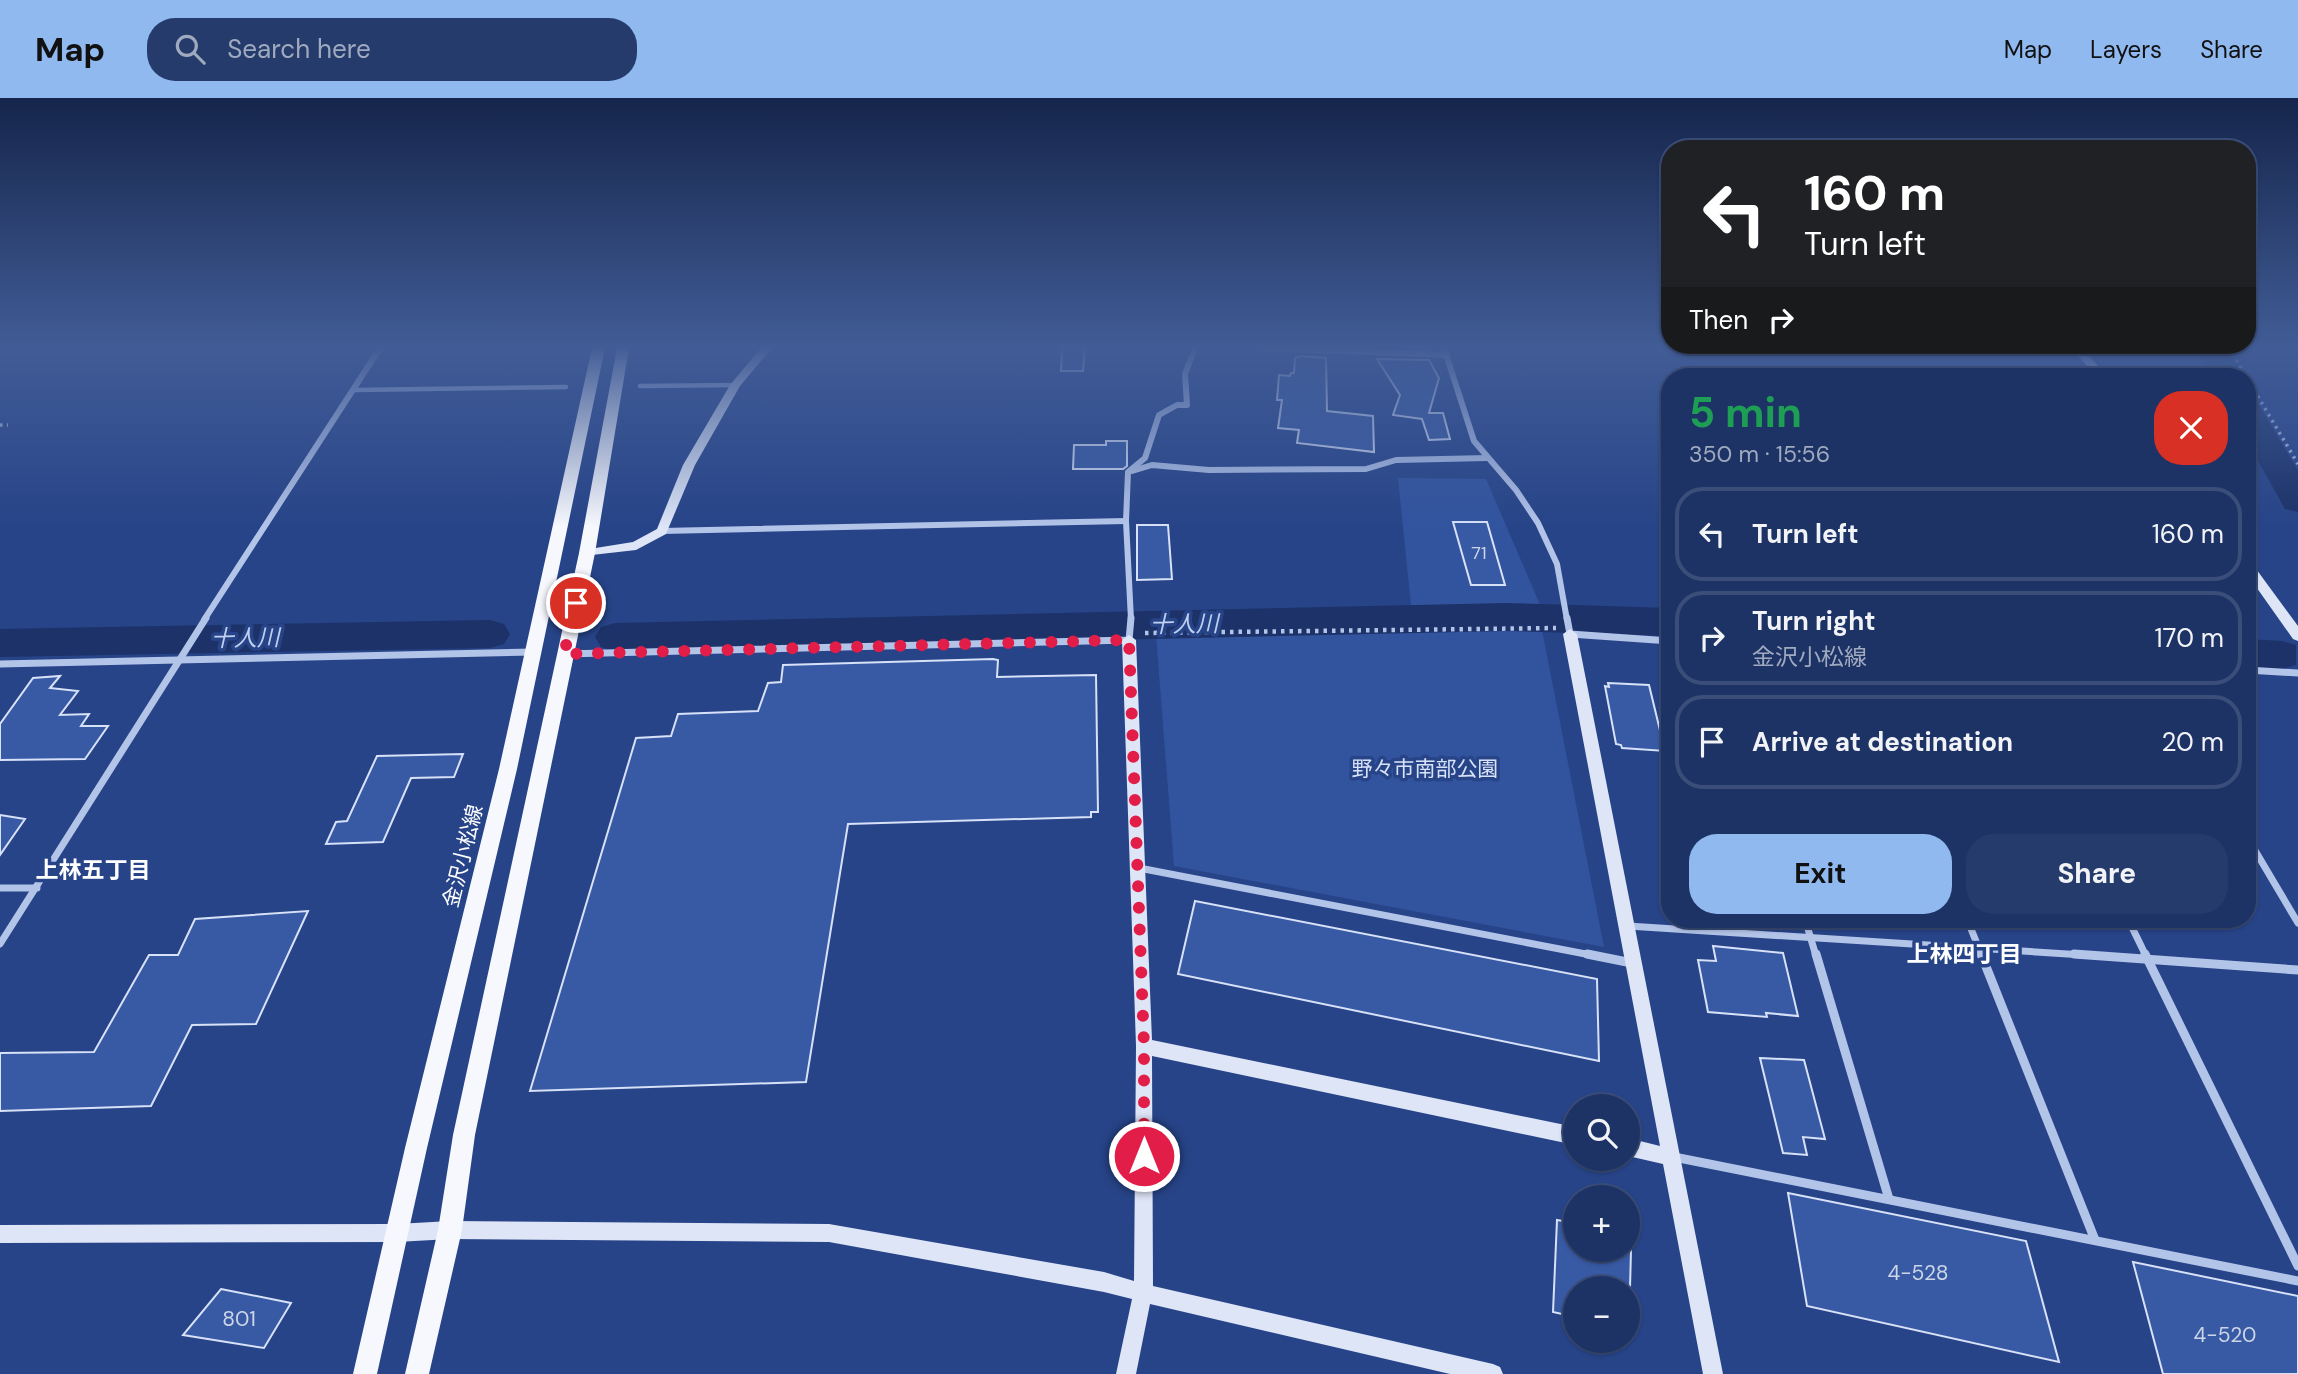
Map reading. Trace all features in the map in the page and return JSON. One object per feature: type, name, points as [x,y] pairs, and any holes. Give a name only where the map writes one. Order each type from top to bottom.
[{"type":"main road","name":"金沢小松線","points":[[365,1374],[533,652],[586,408]]},
{"type":"main road","points":[[417,1374],[450,1230],[464,1135],[587,553],[613,408]]},
{"type":"street","points":[[0,944],[341,408]]},
{"type":"street","points":[[662,531],[689,465],[722,408]]},
{"type":"street","points":[[1126,1374],[1143,1293],[1144,1046],[1126,521],[1128,472],[1145,458],[1159,415],[1172,408]]},
{"type":"street","points":[[1463,408],[1474,441],[1516,490],[1538,523],[1557,564],[1713,1374]]},
{"type":"street","points":[[1128,472],[1152,465],[1209,470],[1366,469],[1396,460],[1487,458]]},
{"type":"street","points":[[587,553],[636,546],[662,531],[1126,521]]},
{"type":"street","points":[[2256,578],[2298,636]]},
{"type":"street","points":[[1569,628],[1661,640]]},
{"type":"street","points":[[564,654],[1130,634]]},
{"type":"street","points":[[0,664],[533,652]]},
{"type":"street","points":[[2256,671],[2298,674]]},
{"type":"street","points":[[2256,852],[2298,923]]},
{"type":"street","points":[[1138,868],[1634,964]]},
{"type":"street","points":[[0,888],[37,888]]},
{"type":"street","points":[[1627,926],[1661,928]]},
{"type":"street","points":[[1664,928],[2298,970]]},
{"type":"street","points":[[1808,928],[1889,1199]]},
{"type":"street","points":[[1971,928],[2095,1240]]},
{"type":"street","points":[[2132,928],[2298,1266]]},
{"type":"street","points":[[1144,1046],[1563,1133]]},
{"type":"street","points":[[1640,1150],[2298,1281]]},
{"type":"street","points":[[0,1234],[397,1233],[450,1230],[829,1233],[1104,1282],[1493,1374]]},
{"type":"path","points":[[2264,408],[2298,464]]},
{"type":"path","points":[[0,425],[8,425]]},
{"type":"path","points":[[1130,634],[1569,628]]},
{"type":"green space","points":[[1398,478],[1486,479],[1541,607],[1411,605]]},
{"type":"green space","name":"野々市南部公園","points":[[1541,625],[1604,947],[1174,866],[1156,634]]},
{"type":"building","points":[[1281,408],[1327,408],[1327,411],[1373,416],[1374,452],[1297,443],[1299,430],[1278,428]]},
{"type":"building","points":[[1396,408],[1431,408],[1429,413],[1443,413],[1450,439],[1429,440],[1422,419],[1393,415]]},
{"type":"building","points":[[1106,441],[1127,441],[1127,466],[1123,469],[1073,469],[1074,445],[1106,445]]},
{"type":"building","points":[[1453,522],[1487,522],[1505,585],[1471,585]]},
{"type":"building","points":[[1137,525],[1168,525],[1172,579],[1137,580]]},
{"type":"building","points":[[998,660],[997,677],[1096,675],[1098,812],[1091,812],[1091,817],[848,824],[806,1082],[530,1091],[636,738],[671,736],[678,714],[758,711],[768,683],[781,682],[783,665]]},
{"type":"building","points":[[60,676],[50,688],[78,691],[60,715],[89,714],[81,726],[108,726],[85,759],[0,760],[0,724],[33,678]]},
{"type":"building","points":[[1608,683],[1649,685],[1661,734],[1661,751],[1622,748],[1616,744],[1605,686],[1609,687]]},
{"type":"building","points":[[463,754],[454,777],[411,778],[383,842],[326,844],[336,822],[347,821],[377,756]]},
{"type":"building","points":[[0,815],[25,819],[0,855]]},
{"type":"building","points":[[1195,901],[1597,979],[1599,1061],[1178,974]]},
{"type":"building","points":[[308,911],[256,1024],[192,1025],[151,1106],[0,1111],[0,1053],[94,1052],[149,955],[178,955],[195,919]]},
{"type":"building","points":[[1713,946],[1783,953],[1798,1016],[1766,1013],[1767,1017],[1708,1012],[1698,960],[1716,961]]},
{"type":"building","points":[[1760,1058],[1804,1060],[1825,1139],[1803,1137],[1807,1155],[1783,1153]]},
{"type":"building","points":[[1788,1193],[2026,1241],[2059,1362],[1807,1306]]},
{"type":"building","points":[[1557,1220],[1563,1221],[1563,1262],[1631,1262],[1630,1276],[1563,1276],[1563,1314],[1553,1312]]},
{"type":"building","points":[[2133,1262],[2298,1296],[2298,1374],[2163,1374]]},
{"type":"building","points":[[221,1289],[291,1303],[264,1348],[183,1335]]},
{"type":"waterway","name":"十人川","points":[[2256,428],[2298,501]]},
{"type":"waterway","name":"十人川","points":[[615,637],[1506,617],[1661,622]]},
{"type":"waterway","name":"十人川","points":[[0,643],[490,634]]},
{"type":"waterway","name":"十人川","points":[[2256,654],[2282,655]]},
{"type":"district","name":"上林五丁目","points":[[93,870]]},
{"type":"district","name":"上林四丁目","points":[[1964,954]]},
{"type":"route","points":[[576,603],[564,654],[1129,640],[1144,1046],[1144,1156]]}]
